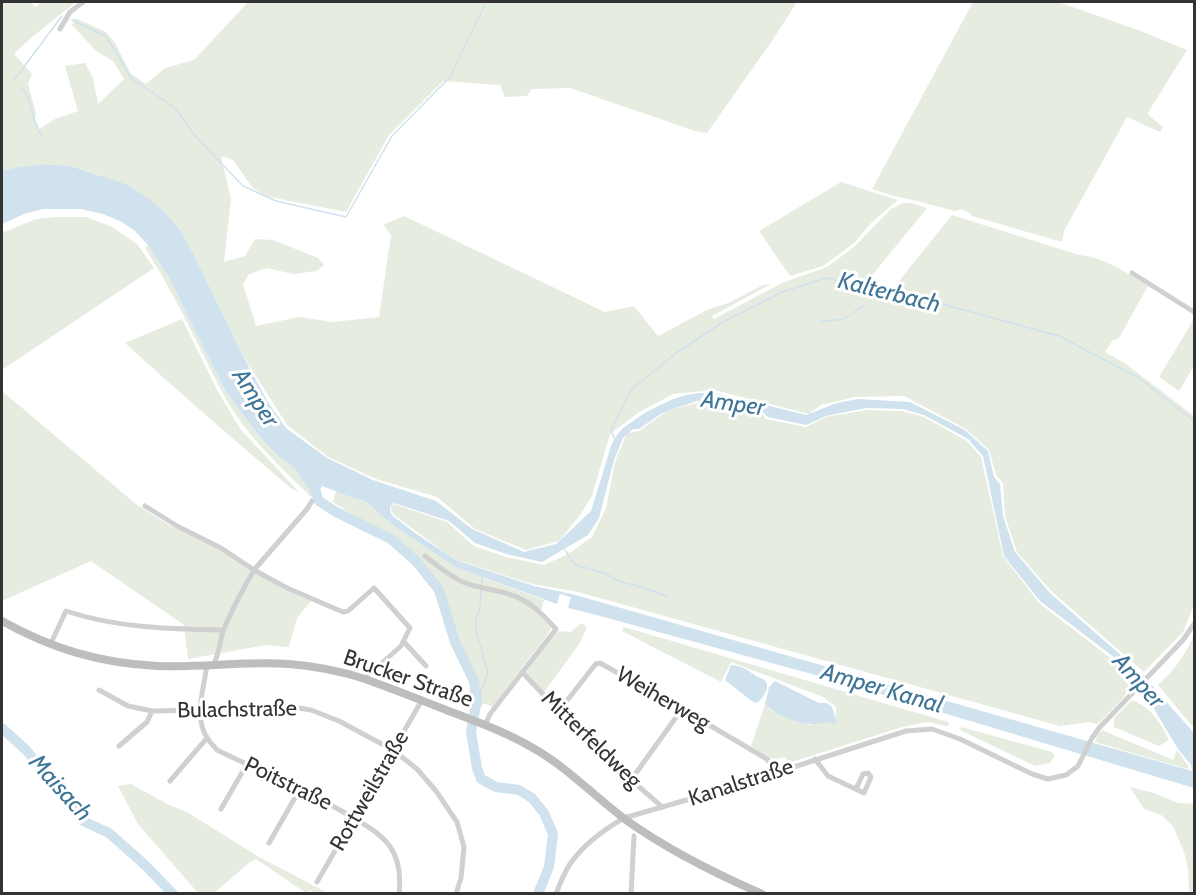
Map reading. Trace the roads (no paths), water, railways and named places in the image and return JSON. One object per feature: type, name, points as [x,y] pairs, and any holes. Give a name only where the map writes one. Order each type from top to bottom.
[{"type":"main road","name":"Brucker Straße","points":[[2,621],[50,645],[96,658],[160,666],[289,664],[329,670],[364,679],[514,738],[550,759],[624,818],[660,842],[743,890],[762,894]]},
{"type":"street","points":[[60,29],[70,12],[83,2]]},
{"type":"street","points":[[1132,273],[1194,312]]},
{"type":"street","points":[[170,781],[207,738],[202,728],[201,710],[210,665],[217,658],[223,630],[238,599],[254,570],[312,501]]},
{"type":"street","points":[[145,506],[287,588],[343,612],[348,611],[374,588],[410,628],[401,646],[364,679]]},
{"type":"street","points":[[425,556],[447,573],[464,582],[521,598],[541,613],[556,629],[482,724]]},
{"type":"street","points":[[50,645],[66,611],[83,617],[124,625],[223,630]]},
{"type":"street","name":"Kanalstraße","points":[[624,818],[775,773],[906,730],[932,729],[960,739],[1032,774],[1048,778],[1066,775],[1078,766],[1099,728],[1183,640],[1194,624]]},
{"type":"street","points":[[404,642],[426,666]]},
{"type":"street","name":"Weiherweg","points":[[559,711],[594,666],[600,663],[767,759],[775,773]]},
{"type":"street","name":"Mitterfeldweg","points":[[522,672],[591,745],[661,808]]},
{"type":"street","name":"Bulachstraße","points":[[99,690],[128,706],[152,711],[280,705],[311,710],[339,721],[393,750],[417,769],[457,822],[464,847],[461,878],[456,894]]},
{"type":"street","name":"Rottweilstraße","points":[[317,882],[422,700]]},
{"type":"street","points":[[631,780],[682,709]]},
{"type":"street","name":"Bulachstraße","points":[[119,746],[147,722],[152,711]]},
{"type":"street","name":"Poitstraße","points":[[207,738],[217,750],[300,789],[376,832],[389,846],[398,862],[401,878],[399,894]]},
{"type":"street","points":[[815,759],[828,776],[856,789]]},
{"type":"street","points":[[221,809],[247,764]]},
{"type":"street","points":[[269,843],[300,789]]},
{"type":"street","points":[[556,894],[565,873],[576,856],[624,818]]},
{"type":"street","points":[[631,894],[633,836]]},
{"type":"water","points":[[46,164],[71,166],[128,185],[146,197],[164,211],[180,230],[242,354],[268,402],[286,428],[327,458],[373,480],[436,501],[472,529],[524,552],[556,544],[591,511],[611,446],[623,428],[646,412],[686,395],[721,394],[806,415],[837,403],[858,399],[910,402],[965,430],[988,451],[994,477],[1000,484],[1003,516],[1015,552],[1051,594],[1140,672],[1194,733],[1194,788],[830,679],[568,608],[571,597],[560,594],[557,604],[455,567],[394,526],[365,501],[322,486],[318,495],[314,497],[294,467],[278,456],[259,436],[226,392],[170,279],[148,245],[134,230],[103,214],[81,209],[43,209],[24,214],[2,224],[2,170]],"holes":[[[697,401],[762,412],[768,417],[806,425],[826,416],[866,408],[903,409],[924,415],[968,439],[983,456],[1004,556],[1040,601],[1115,658],[1151,704],[1178,749],[1191,765],[1192,771],[572,594],[534,586],[456,560],[415,533],[390,512],[390,507],[394,503],[449,521],[475,543],[506,554],[542,562],[588,535],[599,518],[614,460],[623,438],[633,429],[639,429],[662,413]]]},
{"type":"water","points":[[731,665],[743,668],[764,679],[767,685],[766,691],[757,703],[725,680]]},
{"type":"water","points":[[775,681],[819,703],[827,703],[832,707],[837,722],[833,724],[804,723],[774,711],[765,704],[769,687]]},
{"type":"waterway","points":[[72,20],[106,36],[131,78],[175,108],[197,138],[243,186],[276,201],[346,217],[392,136],[450,77],[486,2]]},
{"type":"waterway","points":[[14,80],[62,16]]},
{"type":"waterway","points":[[21,88],[28,99],[38,130],[42,135]]},
{"type":"waterway","name":"Kalterbach","points":[[615,440],[611,430],[631,390],[676,353],[723,322],[782,292],[826,278],[920,298],[1059,336],[1139,378],[1194,421]]},
{"type":"waterway","points":[[822,321],[845,318],[864,305]]},
{"type":"waterway","points":[[313,484],[319,501],[391,539],[417,562],[439,590],[455,642],[474,681],[477,700],[471,732],[481,779],[496,787],[519,790],[532,798],[544,813],[553,834],[549,867],[538,894]]},
{"type":"waterway","points":[[565,550],[575,565],[604,573],[621,582],[668,597]]},
{"type":"waterway","points":[[477,700],[488,673],[476,630],[482,576]]},
{"type":"waterway","name":"Maisach","points":[[2,728],[27,751],[83,821],[109,833],[173,894]]},
{"type":"water label","name":"Amper","points":[[255,398]]},
{"type":"water label","name":"Amper","points":[[733,404]]},
{"type":"water label","name":"Amper","points":[[1138,681]]},
{"type":"water label","name":"Amper Kanal","points":[[882,689]]}]
